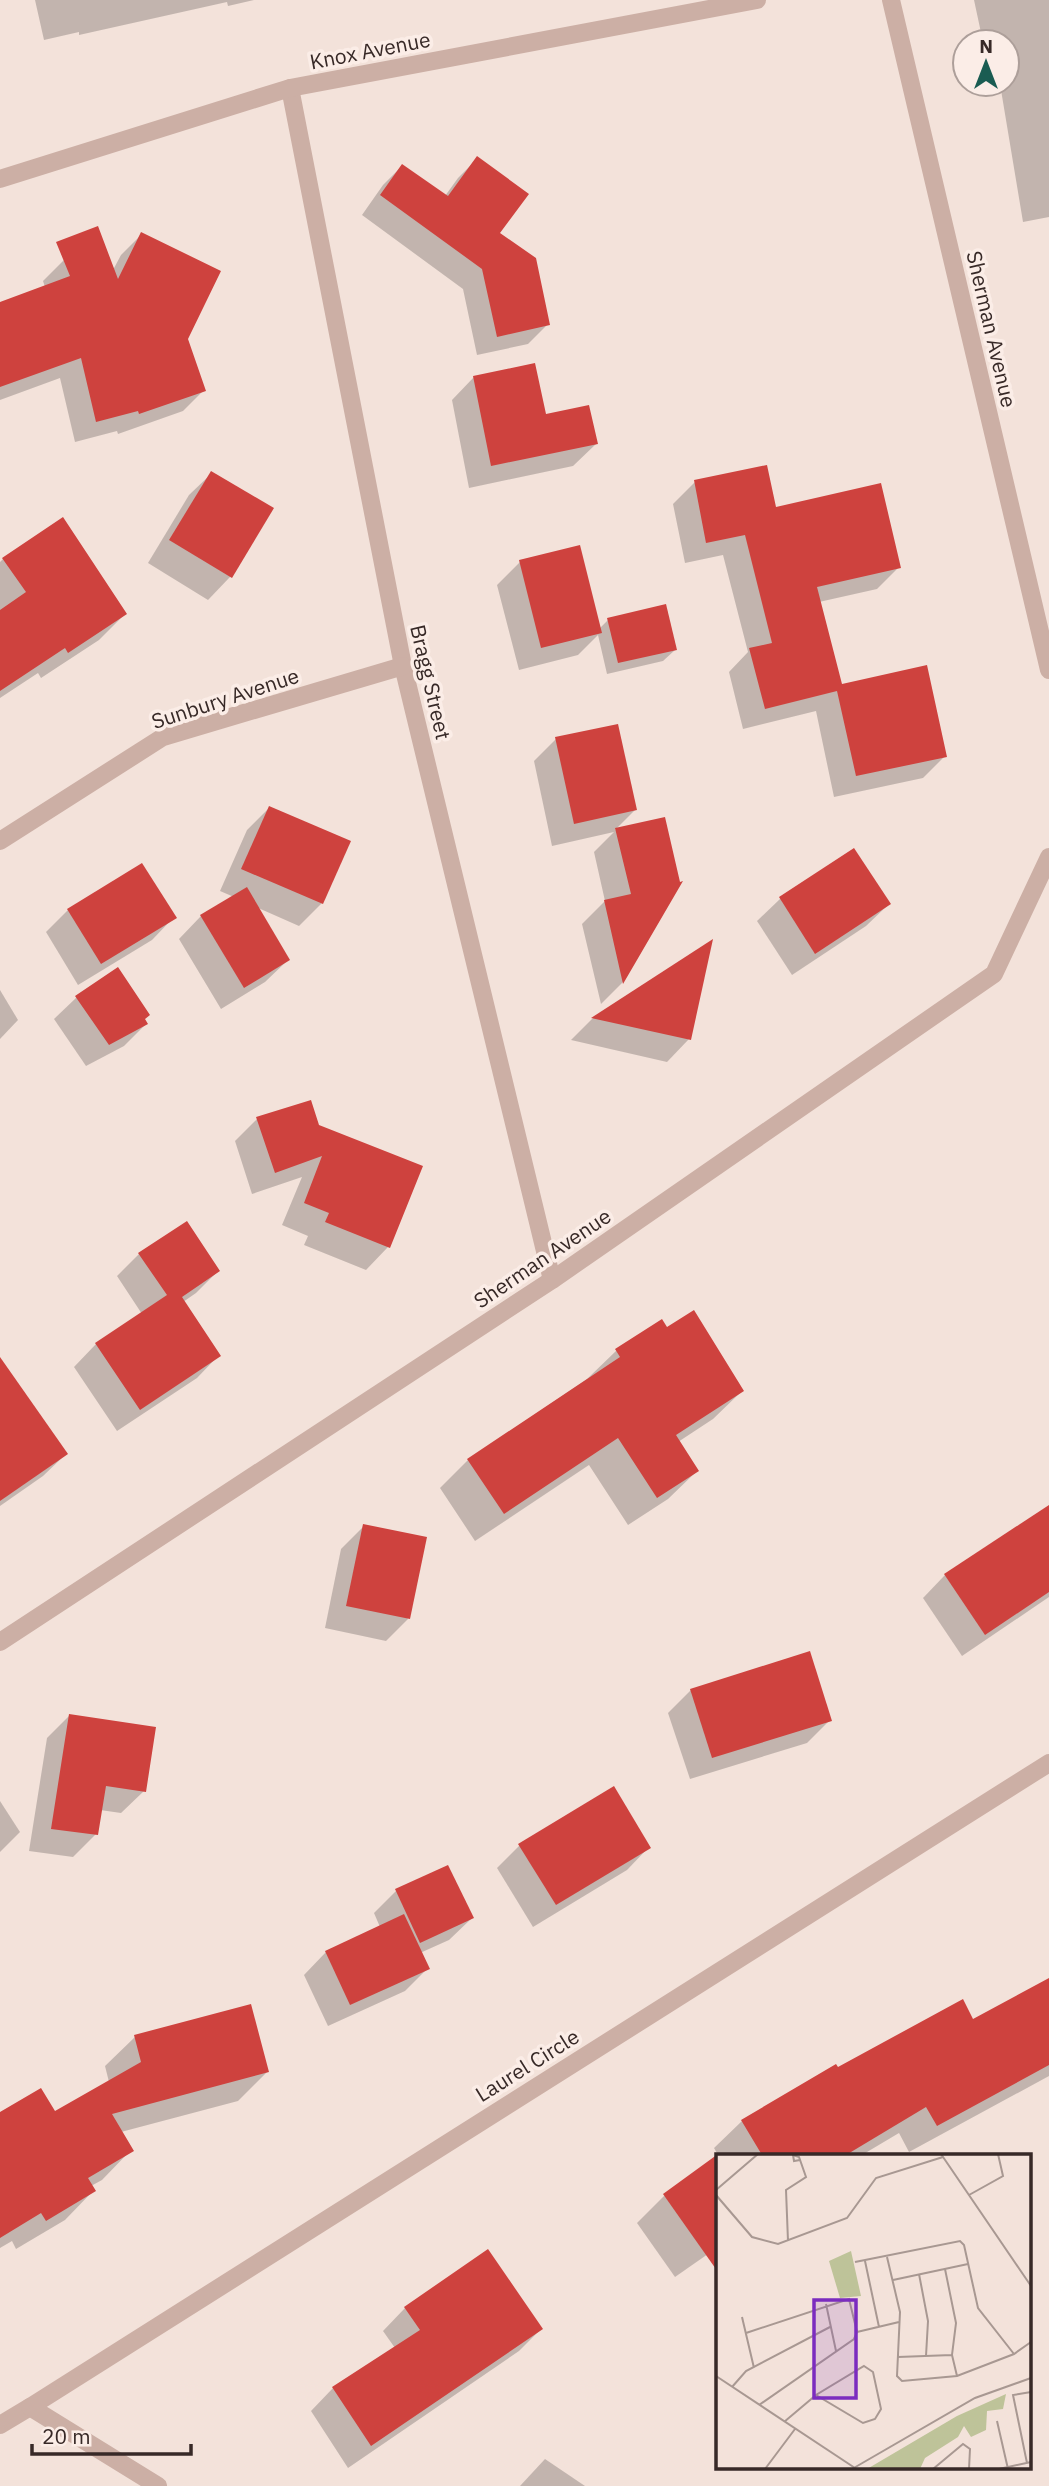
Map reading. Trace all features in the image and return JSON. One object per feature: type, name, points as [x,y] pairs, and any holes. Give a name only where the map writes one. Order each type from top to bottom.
[{"type":"street","name":"Knox Avenue","points":[[0,180],[290,88],[757,0]]},
{"type":"street","name":"Sherman Avenue","points":[[891,0],[1049,670]]},
{"type":"street","name":"Bragg Street","points":[[290,88],[403,666],[552,1280]]},
{"type":"street","name":"Sunbury Avenue","points":[[0,841],[163,737],[403,666]]},
{"type":"street","name":"Sherman Avenue","points":[[0,1642],[552,1280],[994,974],[1049,856]]},
{"type":"street","name":"Laurel Circle","points":[[0,2425],[1049,1763]]},
{"type":"street","points":[[30,2407],[158,2486]]},
{"type":"building","points":[[477,156],[529,194],[500,233],[536,258],[550,325],[497,337],[482,269],[380,195],[402,164],[448,196]]},
{"type":"building","points":[[98,226],[118,279],[141,232],[221,271],[188,339],[206,391],[139,414],[138,411],[96,422],[81,358],[0,387],[0,302],[70,276],[56,242]]},
{"type":"building","points":[[535,363],[546,414],[589,405],[598,444],[491,466],[473,376]]},
{"type":"building","points":[[767,465],[776,507],[881,483],[901,568],[817,587],[842,684],[927,665],[947,757],[856,776],[837,691],[765,709],[749,648],[772,643],[745,535],[706,543],[694,480]]},
{"type":"building","points":[[211,471],[274,508],[232,578],[169,540]]},
{"type":"building","points":[[63,517],[127,614],[68,653],[65,648],[0,691],[0,610],[26,592],[2,558]]},
{"type":"building","points":[[580,545],[602,633],[541,648],[519,560]]},
{"type":"building","points":[[666,604],[677,650],[618,663],[607,618]]},
{"type":"building","points":[[618,724],[637,810],[574,824],[555,737]]},
{"type":"building","points":[[269,806],[351,841],[323,904],[241,869]]},
{"type":"building","points":[[665,817],[680,882],[683,881],[623,984],[604,900],[631,894],[615,828]]},
{"type":"building","points":[[854,848],[891,904],[815,954],[779,897]]},
{"type":"building","points":[[142,863],[177,918],[101,964],[67,909]]},
{"type":"building","points":[[247,887],[290,960],[244,988],[200,915]]},
{"type":"building","points":[[713,939],[691,1040],[591,1018]]},
{"type":"building","points":[[118,967],[150,1015],[145,1019],[148,1024],[109,1045],[75,996]]},
{"type":"building","points":[[311,1100],[319,1125],[423,1166],[390,1248],[325,1222],[329,1213],[304,1203],[322,1156],[275,1173],[256,1117]]},
{"type":"building","points":[[187,1221],[220,1271],[182,1297],[221,1356],[140,1410],[95,1343],[167,1295],[138,1253]]},
{"type":"building","points":[[694,1310],[744,1391],[676,1435],[699,1471],[657,1498],[618,1438],[504,1514],[467,1459],[620,1357],[615,1349],[662,1319],[667,1327]]},
{"type":"building","points":[[0,1357],[68,1454],[0,1501]]},
{"type":"building","points":[[1049,1505],[1049,1592],[985,1635],[944,1574]]},
{"type":"building","points":[[363,1524],[427,1537],[410,1619],[346,1606]]},
{"type":"building","points":[[810,1651],[832,1721],[712,1758],[690,1689]]},
{"type":"building","points":[[69,1714],[156,1727],[146,1792],[106,1786],[98,1835],[51,1829]]},
{"type":"building","points":[[614,1786],[651,1848],[556,1905],[518,1844]]},
{"type":"building","points":[[448,1865],[474,1918],[420,1943],[395,1889]]},
{"type":"building","points":[[404,1914],[430,1969],[350,2005],[325,1951]]},
{"type":"building","points":[[1049,1978],[1049,2065],[937,2126],[926,2107],[848,2154],[761,2154],[741,2120],[836,2064],[838,2067],[963,1999],[973,2019]]},
{"type":"building","points":[[251,2004],[269,2072],[112,2114],[134,2151],[88,2178],[96,2191],[46,2221],[41,2213],[0,2238],[0,2112],[41,2088],[55,2111],[141,2062],[134,2035]]},
{"type":"building","points":[[716,2155],[716,2269],[663,2194]]},
{"type":"building","points":[[488,2249],[543,2329],[371,2446],[332,2387],[420,2330],[404,2307]]}]
